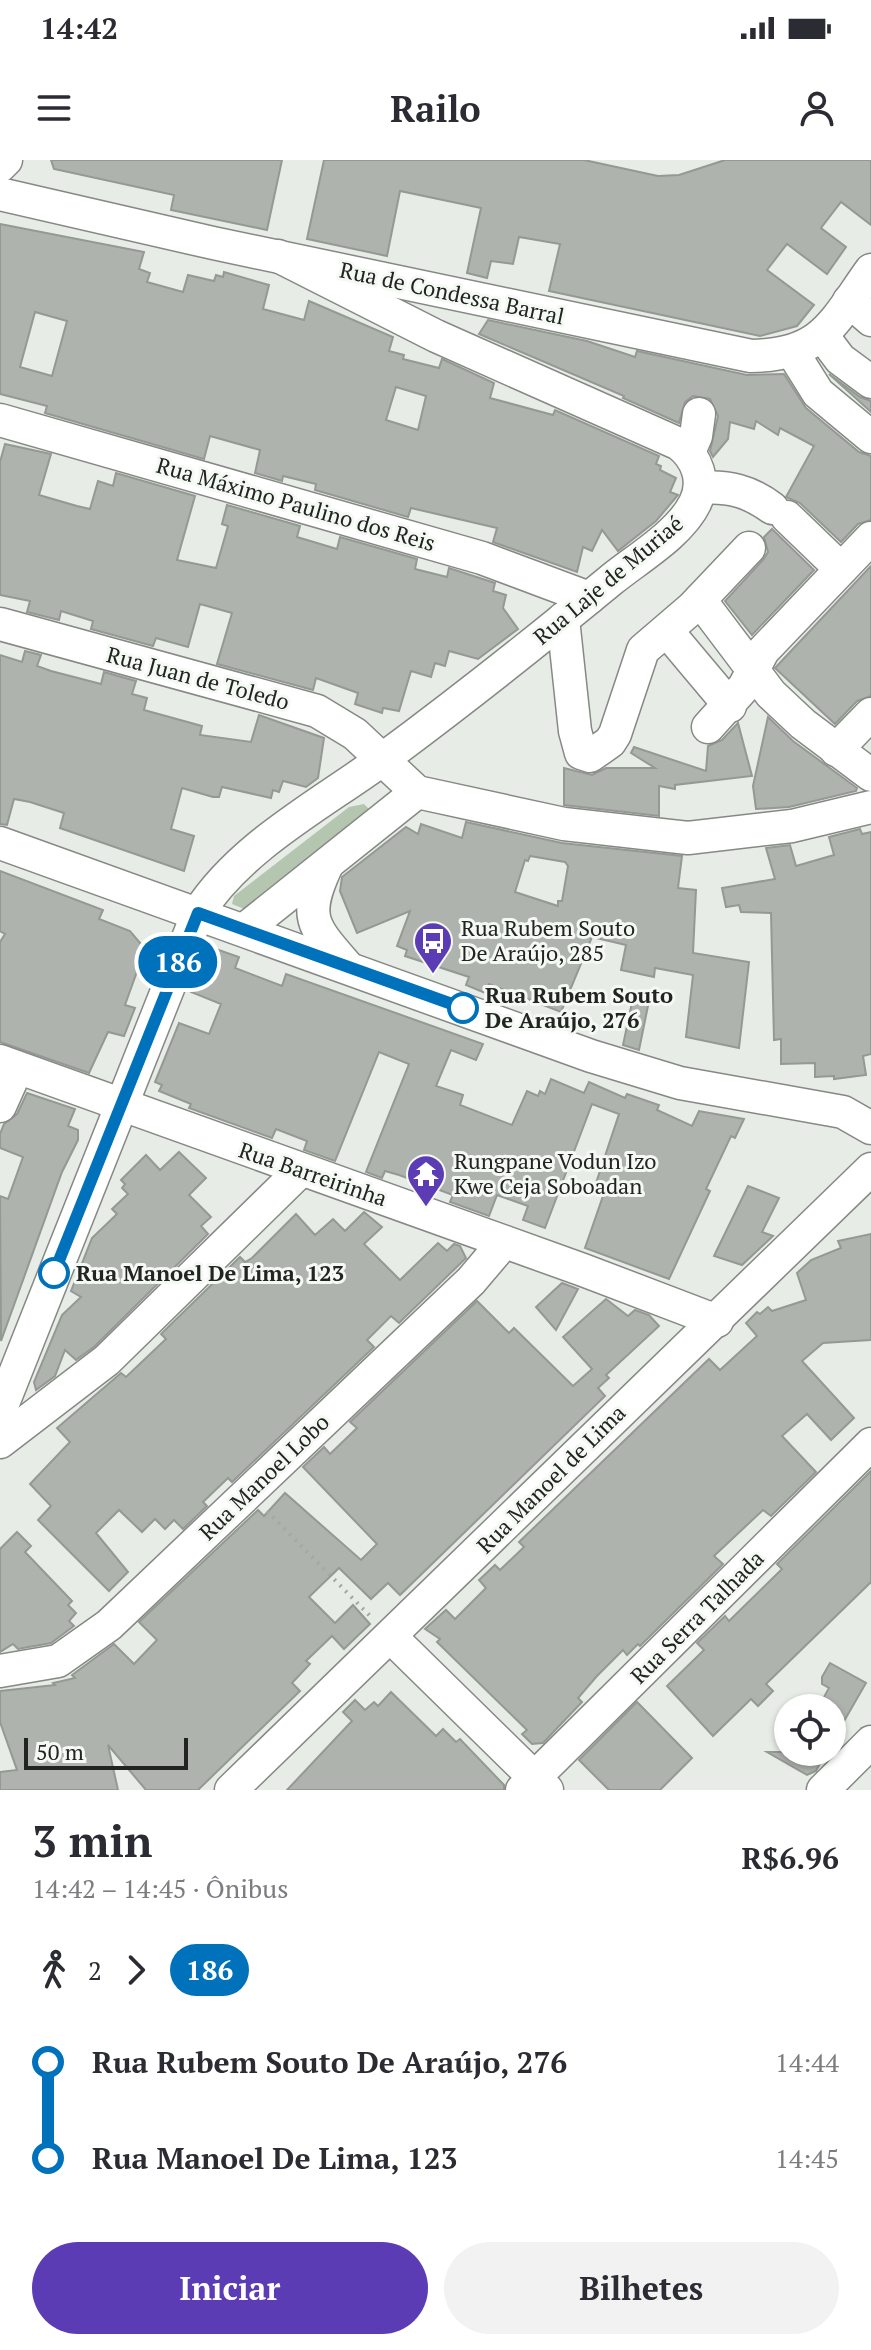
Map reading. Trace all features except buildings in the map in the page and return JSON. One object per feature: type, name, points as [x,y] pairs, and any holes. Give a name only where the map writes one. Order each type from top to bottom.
[{"type":"street","points":[[0,166],[6,160]]},
{"type":"street","name":"Rua de Condessa Barral","points":[[0,194],[751,356],[793,353],[860,311],[871,270]]},
{"type":"street","points":[[278,256],[436,336],[689,452]]},
{"type":"street","points":[[436,336],[450,292]]},
{"type":"street","points":[[822,335],[840,359],[871,382]]},
{"type":"street","points":[[793,353],[818,393],[871,437]]},
{"type":"street","points":[[699,414],[696,436],[689,452],[701,488],[732,488],[749,493],[780,512],[841,569]]},
{"type":"street","name":"Rua Máximo Paulino dos Reis","points":[[0,420],[471,554],[521,570],[589,598]]},
{"type":"street","name":"Rua Laje de Muriaé","points":[[198,913],[232,870],[563,619],[685,519],[701,488]]},
{"type":"street","points":[[667,631],[719,716],[753,672],[763,651],[871,538]]},
{"type":"street","points":[[563,619],[575,731],[581,753],[590,756],[613,739],[643,650],[700,600],[749,548]]},
{"type":"street","points":[[700,600],[753,672],[790,713],[871,775]]},
{"type":"street","name":"Rua Juan de Toledo","points":[[0,624],[317,711],[355,734],[417,792]]},
{"type":"street","points":[[836,750],[871,714]]},
{"type":"street","points":[[244,930],[417,792],[564,824],[688,838],[792,826],[871,807]]},
{"type":"street","points":[[0,843],[630,1069],[680,1083],[857,1105],[871,1128]]},
{"type":"street","points":[[326,867],[312,898],[312,909],[322,936],[346,965]]},
{"type":"street","points":[[0,1411],[119,1104],[198,913]]},
{"type":"street","points":[[0,1106],[8,1064]]},
{"type":"street","name":"Rua Barreirinha","points":[[8,1064],[717,1321]]},
{"type":"street","name":"Rua Manoel de Lima","points":[[231,1790],[392,1638],[599,1430],[717,1321],[871,1169]]},
{"type":"street","points":[[0,1442],[107,1360],[301,1170]]},
{"type":"street","name":"Rua Manoel Lobo","points":[[0,1671],[35,1668],[75,1652],[109,1625],[471,1281],[504,1242]]},
{"type":"street","name":"Rua Serra Talhada","points":[[534,1786],[871,1444]]},
{"type":"street","points":[[392,1638],[534,1786]]},
{"type":"street","points":[[823,1790],[866,1758]]},
{"type":"path","points":[[248,1493],[392,1638]]},
{"type":"green space","points":[[364,804],[370,810],[249,911],[232,904],[234,896],[349,807]]},
{"type":"bus line","name":"186","points":[[54,1273],[119,1104],[198,913],[463,1008]]},
{"type":"place","name":"Rua Rubem Souto De Araújo, 285","points":[[433,975]]},
{"type":"place","name":"Rua Rubem Souto De Araújo, 276","points":[[463,1008]]},
{"type":"place","name":"Rungpane Vodun Izo Kwe Ceja Soboadan","points":[[426,1208]]},
{"type":"place","name":"Rua Manoel De Lima, 123","points":[[54,1273]]}]
